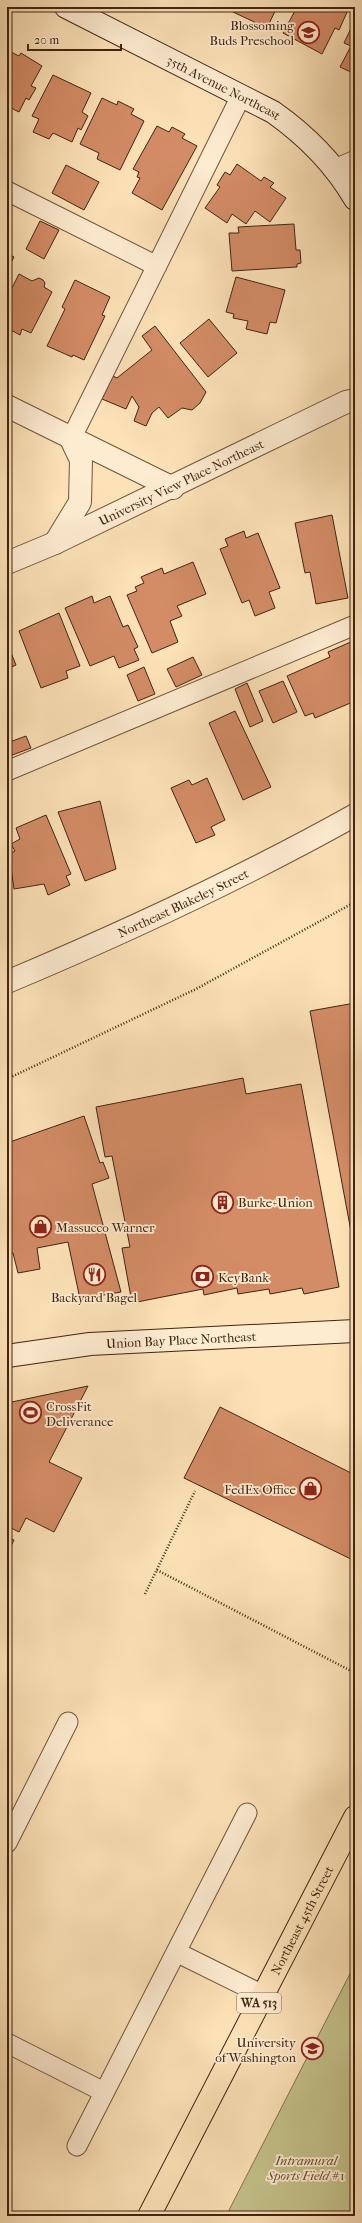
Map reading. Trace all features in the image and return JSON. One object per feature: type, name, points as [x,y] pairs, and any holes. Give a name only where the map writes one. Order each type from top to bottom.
[{"type":"main road","name":"Northeast 45th Street","points":[[149,2216],[355,1817]]},
{"type":"street","name":"35th Avenue Northeast","points":[[66,7],[273,112],[346,166],[355,199]]},
{"type":"street","name":"University View Place Northeast","points":[[7,563],[55,543],[173,488],[346,402],[355,400]]},
{"type":"street","points":[[7,406],[71,439],[173,488]]},
{"type":"street","points":[[55,543],[80,502],[81,460],[71,439]]},
{"type":"street","name":"Northeast Blakeley Street","points":[[7,982],[175,908],[252,870],[355,814]]},
{"type":"street","name":"Union Bay Place Northeast","points":[[7,1356],[90,1344],[355,1331]]},
{"type":"lane","points":[[71,439],[241,96]]},
{"type":"lane","points":[[7,191],[157,266]]},
{"type":"lane","points":[[7,771],[355,625]]},
{"type":"lane","points":[[7,1843],[68,1722]]},
{"type":"lane","points":[[77,2146],[248,1813]]},
{"type":"lane","points":[[176,1952],[263,1995]]},
{"type":"lane","points":[[7,2043],[104,2092]]},
{"type":"path","points":[[7,1079],[196,989],[355,902]]},
{"type":"path","points":[[145,1594],[195,1491]]},
{"type":"path","points":[[157,1570],[355,1673]]},
{"type":"path","points":[[353,2216],[352,2208],[355,2206]]},
{"type":"green space","name":"Intramural Sports Field #1","points":[[355,1964],[355,2216],[226,2216]]},
{"type":"building","points":[[235,7],[277,7],[267,28],[233,12]]},
{"type":"building","name":"Blossoming Buds Preschool","points":[[297,7],[347,7],[346,9],[348,10],[339,30],[335,28],[322,54],[283,33]]},
{"type":"building","points":[[355,20],[355,74],[340,67],[351,46],[344,43]]},
{"type":"building","points":[[7,50],[19,56],[21,53],[42,66],[31,86],[36,88],[29,100],[26,98],[19,112],[7,106]]},
{"type":"building","points":[[53,75],[91,93],[82,112],[88,116],[81,130],[78,128],[72,142],[53,133],[49,139],[33,132],[39,119],[32,116]]},
{"type":"building","points":[[102,98],[117,105],[118,101],[134,109],[131,114],[144,121],[120,170],[97,159],[99,153],[80,144]]},
{"type":"building","points":[[157,126],[169,132],[172,127],[185,134],[182,138],[197,146],[162,210],[132,193],[140,178],[137,177],[139,172],[133,169]]},
{"type":"building","points":[[237,164],[261,181],[264,177],[274,183],[270,187],[286,198],[270,222],[255,211],[246,224],[232,214],[227,223],[205,208],[220,187],[217,185],[225,172],[230,175]]},
{"type":"building","points":[[66,165],[99,182],[84,210],[52,193]]},
{"type":"building","points":[[40,221],[59,230],[44,259],[26,249]]},
{"type":"building","points":[[294,224],[296,250],[300,250],[301,263],[297,264],[297,267],[232,271],[229,233],[239,233],[238,227]]},
{"type":"building","points":[[7,253],[14,257],[7,270]]},
{"type":"building","points":[[19,274],[32,281],[39,278],[43,280],[45,283],[44,287],[52,292],[31,333],[22,329],[20,335],[7,328],[7,298]]},
{"type":"building","points":[[236,277],[285,290],[276,323],[270,322],[267,334],[246,329],[248,321],[233,318],[234,314],[226,312]]},
{"type":"building","points":[[75,280],[110,297],[102,315],[105,316],[84,360],[73,355],[72,357],[47,346],[65,309],[62,307]]},
{"type":"building","points":[[209,319],[237,353],[208,377],[180,343]]},
{"type":"building","points":[[155,326],[206,392],[200,403],[192,410],[182,408],[168,418],[159,407],[152,413],[146,426],[134,421],[139,407],[132,396],[126,409],[102,399],[113,376],[117,378],[152,350],[142,336]]},
{"type":"building","points":[[332,515],[348,598],[316,604],[310,572],[305,573],[295,523]]},
{"type":"building","points":[[244,531],[246,538],[258,533],[280,588],[269,592],[275,608],[255,616],[249,600],[242,603],[220,549],[228,546],[225,539]]},
{"type":"building","points":[[193,562],[206,594],[177,606],[182,616],[170,621],[178,642],[152,653],[127,595],[137,591],[135,587],[144,583],[141,577],[162,568],[164,574]]},
{"type":"building","points":[[92,596],[94,603],[110,596],[123,627],[128,625],[138,647],[134,649],[139,660],[119,668],[114,656],[90,666],[65,608]]},
{"type":"building","points":[[59,613],[80,666],[66,671],[68,678],[41,688],[19,631]]},
{"type":"building","points":[[353,641],[355,645],[355,691],[353,692],[355,701],[315,718],[313,713],[305,716],[287,676],[330,657],[328,652]]},
{"type":"building","points":[[7,643],[16,665],[7,669]]},
{"type":"building","points":[[193,657],[202,675],[176,687],[167,669]]},
{"type":"building","points":[[144,667],[155,694],[138,701],[127,675]]},
{"type":"building","points":[[283,681],[297,712],[273,723],[259,691]]},
{"type":"building","points":[[247,683],[263,721],[250,727],[235,689]]},
{"type":"building","points":[[235,711],[271,787],[243,800],[209,723]]},
{"type":"building","points":[[26,736],[31,748],[7,757],[7,743]]},
{"type":"building","points":[[207,778],[225,820],[211,827],[215,835],[196,843],[171,788],[189,780],[192,785]]},
{"type":"building","points":[[100,801],[116,869],[85,881],[58,812]]},
{"type":"building","points":[[46,815],[71,874],[66,876],[70,885],[48,895],[44,884],[14,889],[9,854],[15,851],[11,844],[20,839],[16,828]]},
{"type":"building","points":[[355,1003],[355,1253],[310,1011]]},
{"type":"building","name":"Burke+Union","points":[[243,1078],[246,1094],[301,1084],[339,1287],[304,1294],[302,1288],[270,1294],[269,1289],[238,1294],[237,1288],[204,1295],[203,1289],[132,1303],[122,1248],[130,1247],[112,1156],[105,1157],[96,1107]]},
{"type":"building","points":[[84,1116],[100,1163],[103,1162],[109,1178],[92,1184],[121,1292],[80,1299],[68,1242],[37,1248],[40,1269],[18,1273],[13,1253],[7,1254],[7,1143]]},
{"type":"building","points":[[88,1386],[49,1462],[82,1478],[54,1532],[26,1518],[19,1532],[7,1526],[7,1403]]},
{"type":"building","points":[[220,1407],[355,1475],[355,1561],[184,1478]]},
{"type":"building","points":[[7,1537],[14,1540],[7,1554]]},
{"type":"place","name":"Blossoming Buds Preschool","points":[[309,32]]},
{"type":"place","name":"Burke+Union","points":[[222,1202]]},
{"type":"place","name":"Massucco Warner","points":[[40,1227]]},
{"type":"place","name":"Backyard Bagel","points":[[94,1275]]},
{"type":"place","name":"KeyBank","points":[[202,1277]]},
{"type":"place","name":"CrossFit Deliverance","points":[[30,1413]]},
{"type":"place","name":"FedEx Office","points":[[311,1489]]},
{"type":"place","name":"University of Washington","points":[[312,2049]]}]
